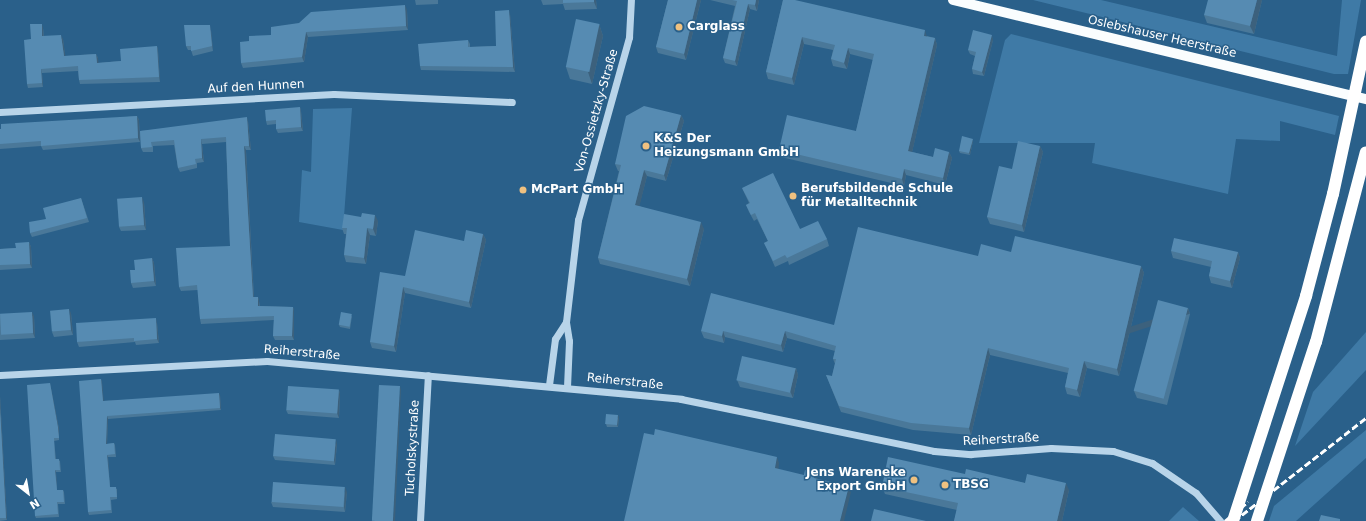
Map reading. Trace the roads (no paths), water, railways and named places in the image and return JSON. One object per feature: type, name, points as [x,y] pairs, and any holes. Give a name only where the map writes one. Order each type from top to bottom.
[{"type":"highway","points":[[1233,521],[1306,296],[1335,187],[1366,42]]},
{"type":"highway","points":[[1257,521],[1318,335],[1366,152]]},
{"type":"main road","name":"Oslebshauser Heerstraße","points":[[952,0],[1366,99]]},
{"type":"street","name":"Von-Ossietzky-Straße","points":[[567,387],[569,341],[566,322],[578,220],[629,37],[631,0]]},
{"type":"street","name":"Auf den Hunnen","points":[[0,112],[334,94],[512,102]]},
{"type":"street","name":"Von-Ossietzky-Straße","points":[[549,385],[555,339],[566,322]]},
{"type":"street","name":"Reiherstraße","points":[[0,375],[267,361],[681,398],[934,451],[971,454],[1051,448],[1113,451],[1152,463],[1196,493],[1220,521]]},
{"type":"street","name":"Tucholskystraße","points":[[420,521],[428,375]]},
{"type":"railway","points":[[1234,521],[1366,418]]},
{"type":"railway","points":[[1225,521],[1248,502]]},
{"type":"place","name":"Carglass","points":[[679,27]]},
{"type":"place","name":"K&S Der Heizungsmann GmbH","points":[[646,146]]},
{"type":"place","name":"McPart GmbH","points":[[523,190]]},
{"type":"place","name":"Berufsbildende Schule für Metalltechnik","points":[[793,196]]},
{"type":"place","name":"Jens Wareneke Export GmbH","points":[[914,480]]},
{"type":"place","name":"TBSG","points":[[945,485]]}]
